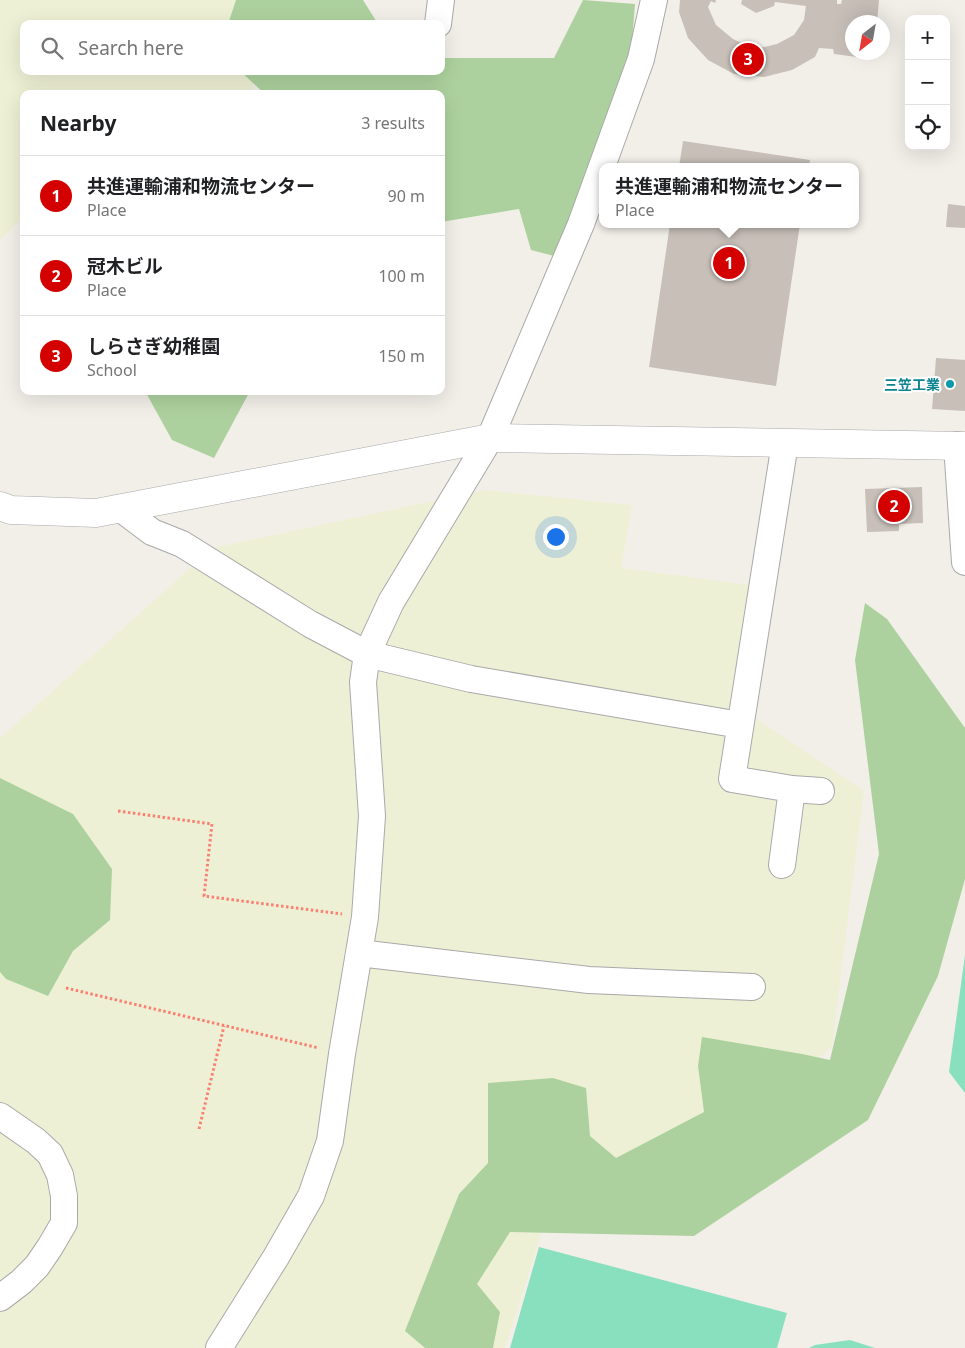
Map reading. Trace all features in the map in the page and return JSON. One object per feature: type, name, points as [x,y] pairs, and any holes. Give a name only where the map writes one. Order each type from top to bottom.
[{"type":"street","points":[[438,20],[441,0]]},
{"type":"street","points":[[603,163],[641,59],[654,0]]},
{"type":"street","points":[[219,1348],[276,1257],[311,1196],[330,1141],[342,1054],[365,917],[372,816],[363,682],[367,654],[391,602],[490,438],[581,224],[599,174]]},
{"type":"street","points":[[0,506],[11,510],[96,513],[490,438],[961,445],[965,562]]},
{"type":"street","points":[[785,443],[732,779],[792,789],[821,791]]},
{"type":"street","points":[[120,508],[152,532],[182,544],[310,624],[367,654],[471,679],[740,725]]},
{"type":"street","points":[[782,865],[792,789]]},
{"type":"street","points":[[359,953],[589,980],[752,987]]},
{"type":"street","points":[[0,1116],[36,1141],[50,1154],[60,1175],[64,1196],[64,1223],[37,1266],[21,1282],[0,1298]]},
{"type":"path","points":[[118,811],[212,824],[204,896],[365,917]]},
{"type":"path","points":[[66,988],[342,1054]]},
{"type":"path","points":[[199,1129],[224,1026]]},
{"type":"green space","points":[[0,0],[275,0],[270,20],[20,20],[20,75],[256,75],[252,90],[20,90],[20,221],[0,240]]},
{"type":"green space","points":[[236,0],[363,0],[376,20],[229,20]]},
{"type":"green space","points":[[583,0],[635,4],[630,67],[554,256],[531,250],[519,209],[445,221],[445,90],[261,90],[244,75],[445,75],[445,58],[554,58]]},
{"type":"green space","points":[[147,395],[248,395],[214,458],[172,440]]},
{"type":"green space","points":[[484,490],[632,505],[621,568],[750,585],[731,702],[864,791],[832,1047],[710,1150],[543,1228],[505,1348],[0,1348],[0,738],[213,548]]},
{"type":"green space","points":[[865,603],[887,619],[965,728],[965,879],[938,976],[868,1120],[694,1236],[510,1232],[477,1284],[500,1312],[493,1348],[425,1348],[405,1331],[459,1194],[488,1163],[488,1083],[553,1078],[586,1088],[590,1136],[616,1158],[704,1112],[698,1066],[702,1037],[830,1060],[879,854],[855,660]]},
{"type":"green space","points":[[0,778],[73,814],[112,869],[110,920],[73,951],[48,996],[6,979],[0,972]]},
{"type":"green space","points":[[965,955],[965,1093],[949,1072]]},
{"type":"green space","points":[[539,1247],[787,1313],[777,1348],[510,1348]]},
{"type":"green space","points":[[850,1340],[875,1348],[809,1348],[815,1345]]},
{"type":"building","points":[[680,0],[716,0],[715,3],[711,1],[708,7],[716,25],[733,39],[746,45],[760,48],[777,44],[794,35],[804,20],[806,6],[775,2],[774,6],[756,13],[741,4],[742,0],[837,0],[837,4],[841,4],[842,0],[879,0],[878,15],[845,15],[845,55],[834,54],[833,49],[819,48],[815,57],[792,70],[764,77],[734,74],[708,60],[688,38],[679,12]]},
{"type":"building","points":[[683,141],[810,160],[810,163],[680,163]]},
{"type":"building","points":[[948,204],[965,206],[965,228],[946,227]]},
{"type":"building","points":[[669,228],[799,228],[776,386],[649,367]]},
{"type":"building","name":"三笠工業","points":[[936,358],[965,360],[965,411],[932,409]]},
{"type":"building","points":[[922,487],[923,523],[899,524],[899,531],[867,532],[865,489]]},
{"type":"place","name":"しらさぎ幼稚園","points":[[748,59]]},
{"type":"place","name":"共進運輸浦和物流センター","points":[[729,263]]},
{"type":"place","name":"三笠工業","points":[[950,384]]},
{"type":"place","name":"冠木ビル","points":[[894,506]]}]
